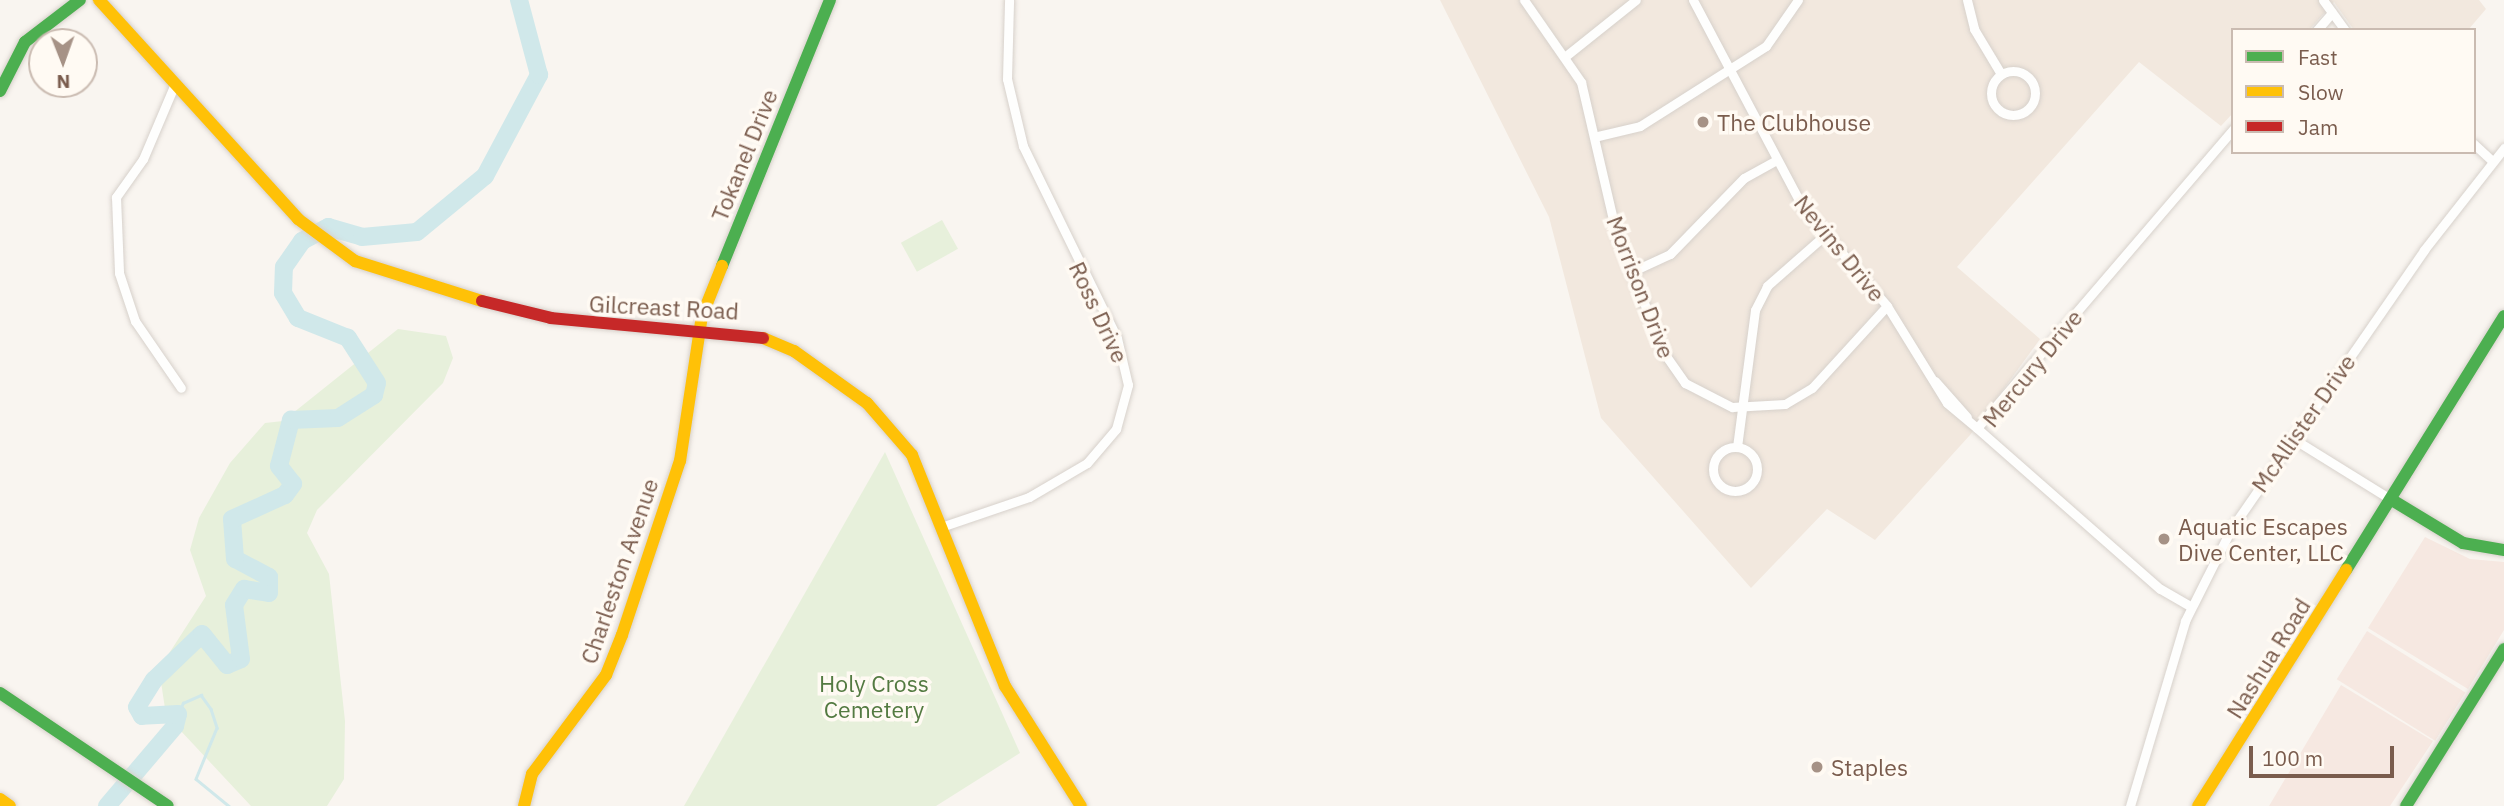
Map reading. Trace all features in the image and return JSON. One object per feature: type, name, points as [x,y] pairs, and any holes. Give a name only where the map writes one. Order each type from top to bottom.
[{"type":"main road","points":[[0,91],[25,41],[54,15],[80,0]]},
{"type":"main road","name":"Gilcreast Road","points":[[99,0],[174,86],[306,226],[326,242],[387,276],[551,318],[699,327],[772,340],[867,403],[912,455],[1005,686],[1080,806]]},
{"type":"main road","name":"Tokanel Drive","points":[[699,327],[830,0]]},
{"type":"main road","name":"Nashua Road","points":[[2198,806],[2392,500],[2504,316]]},
{"type":"main road","name":"Charleston Avenue","points":[[524,806],[532,774],[600,684],[622,635],[680,461],[699,327]]},
{"type":"main road","points":[[2392,500],[2463,543],[2504,550]]},
{"type":"main road","points":[[2406,806],[2504,649]]},
{"type":"main road","points":[[0,693],[120,771],[168,806]]},
{"type":"main road","points":[[0,799],[10,806]]},
{"type":"street","name":"Ross Drive","points":[[941,527],[1029,497],[1087,463],[1116,429],[1128,384],[1117,338],[1023,146],[1007,79],[1009,0]]},
{"type":"street","name":"Morrison Drive","points":[[1524,0],[1567,55],[1598,136],[1616,232],[1677,375],[1713,402],[1743,408],[1797,399],[1887,306]]},
{"type":"street","points":[[1567,55],[1636,0]]},
{"type":"street","name":"Nevins Drive","points":[[1693,0],[1776,160],[1825,235],[1887,306],[1947,403],[1978,428]]},
{"type":"street","points":[[1598,136],[1640,126],[1726,66],[1773,39],[1798,0]]},
{"type":"street","points":[[1967,0],[1974,29],[2001,74]]},
{"type":"street","points":[[2323,0],[2344,28]]},
{"type":"street","points":[[2319,28],[2332,13]]},
{"type":"street","points":[[2020,71],[2034,84],[2034,98],[2022,113],[2004,113],[1993,103],[1991,89],[2001,74],[2020,71]]},
{"type":"street","points":[[174,86],[143,159],[116,197],[119,273],[135,321],[181,388]]},
{"type":"street","name":"Mercury Drive","points":[[2190,606],[2165,593],[1978,428],[2231,131]]},
{"type":"street","points":[[2476,146],[2490,159]]},
{"type":"street","name":"McAllister Drive","points":[[2130,806],[2190,606],[2231,529],[2292,438],[2490,159],[2504,148]]},
{"type":"street","points":[[1631,272],[1670,254],[1744,178],[1776,160]]},
{"type":"street","points":[[1737,447],[1748,347],[1755,310],[1768,286],[1825,235]]},
{"type":"street","points":[[2292,438],[2392,500]]},
{"type":"street","points":[[1737,447],[1753,456],[1757,473],[1747,488],[1734,492],[1717,483],[1713,466],[1720,453],[1737,447]]},
{"type":"shaded area","points":[[1440,0],[2479,0],[2486,9],[2470,28],[2353,28],[2334,2],[2311,28],[2231,28],[2231,115],[2221,126],[2139,62],[1957,267],[2040,339],[1970,435],[1875,540],[1827,509],[1751,588],[1601,418],[1549,217]]},
{"type":"shaded area","points":[[2425,537],[2470,559],[2504,562],[2504,630],[2468,689],[2368,628]]},
{"type":"shaded area","points":[[2367,631],[2465,692],[2435,741],[2337,679]]},
{"type":"shaded area","points":[[2341,685],[2433,741],[2390,806],[2269,806]]},
{"type":"green space","points":[[942,220],[958,249],[917,272],[901,243]]},
{"type":"green space","points":[[398,329],[446,336],[453,358],[443,383],[317,510],[307,533],[329,574],[345,721],[344,779],[327,806],[251,806],[166,715],[159,669],[206,596],[190,550],[199,518],[230,463],[265,423],[283,421]]},
{"type":"green space","name":"Holy Cross Cemetery","points":[[885,452],[1020,753],[936,806],[684,806]]},
{"type":"waterway","points":[[107,806],[175,726],[178,714],[142,716],[137,707],[154,680],[202,634],[227,665],[241,659],[234,605],[244,589],[269,593],[269,577],[235,559],[232,519],[285,495],[293,484],[279,466],[291,420],[338,418],[374,395],[377,383],[348,338],[298,318],[283,293],[284,267],[302,241],[328,227],[362,237],[417,232],[485,176],[539,75],[519,0]]},
{"type":"waterway","points":[[178,714],[183,703],[201,695],[211,709],[217,728],[196,779],[229,806]]},
{"type":"traffic: fast","points":[[0,91],[25,42],[80,0]]},
{"type":"traffic: fast","points":[[722,266],[830,0]]},
{"type":"traffic: fast","points":[[2346,570],[2504,316]]},
{"type":"traffic: fast","points":[[2392,500],[2463,543],[2504,550]]},
{"type":"traffic: fast","points":[[2406,806],[2504,649]]},
{"type":"traffic: fast","points":[[0,693],[168,806]]},
{"type":"traffic: slow","points":[[99,0],[298,219],[355,261],[482,301]]},
{"type":"traffic: slow","points":[[524,806],[532,774],[606,675],[622,635],[680,461],[702,316],[722,266]]},
{"type":"traffic: slow","points":[[763,338],[794,351],[867,403],[912,455],[1005,686],[1081,806]]},
{"type":"traffic: slow","points":[[2198,806],[2346,570]]},
{"type":"traffic: slow","points":[[0,799],[10,806]]},
{"type":"traffic: jam","points":[[482,301],[551,318],[763,338]]},
{"type":"place","name":"The Clubhouse","points":[[1703,122]]},
{"type":"place","name":"Aquatic Escapes Dive Center, LLC","points":[[2164,539]]},
{"type":"place","name":"Staples","points":[[1817,767]]}]
